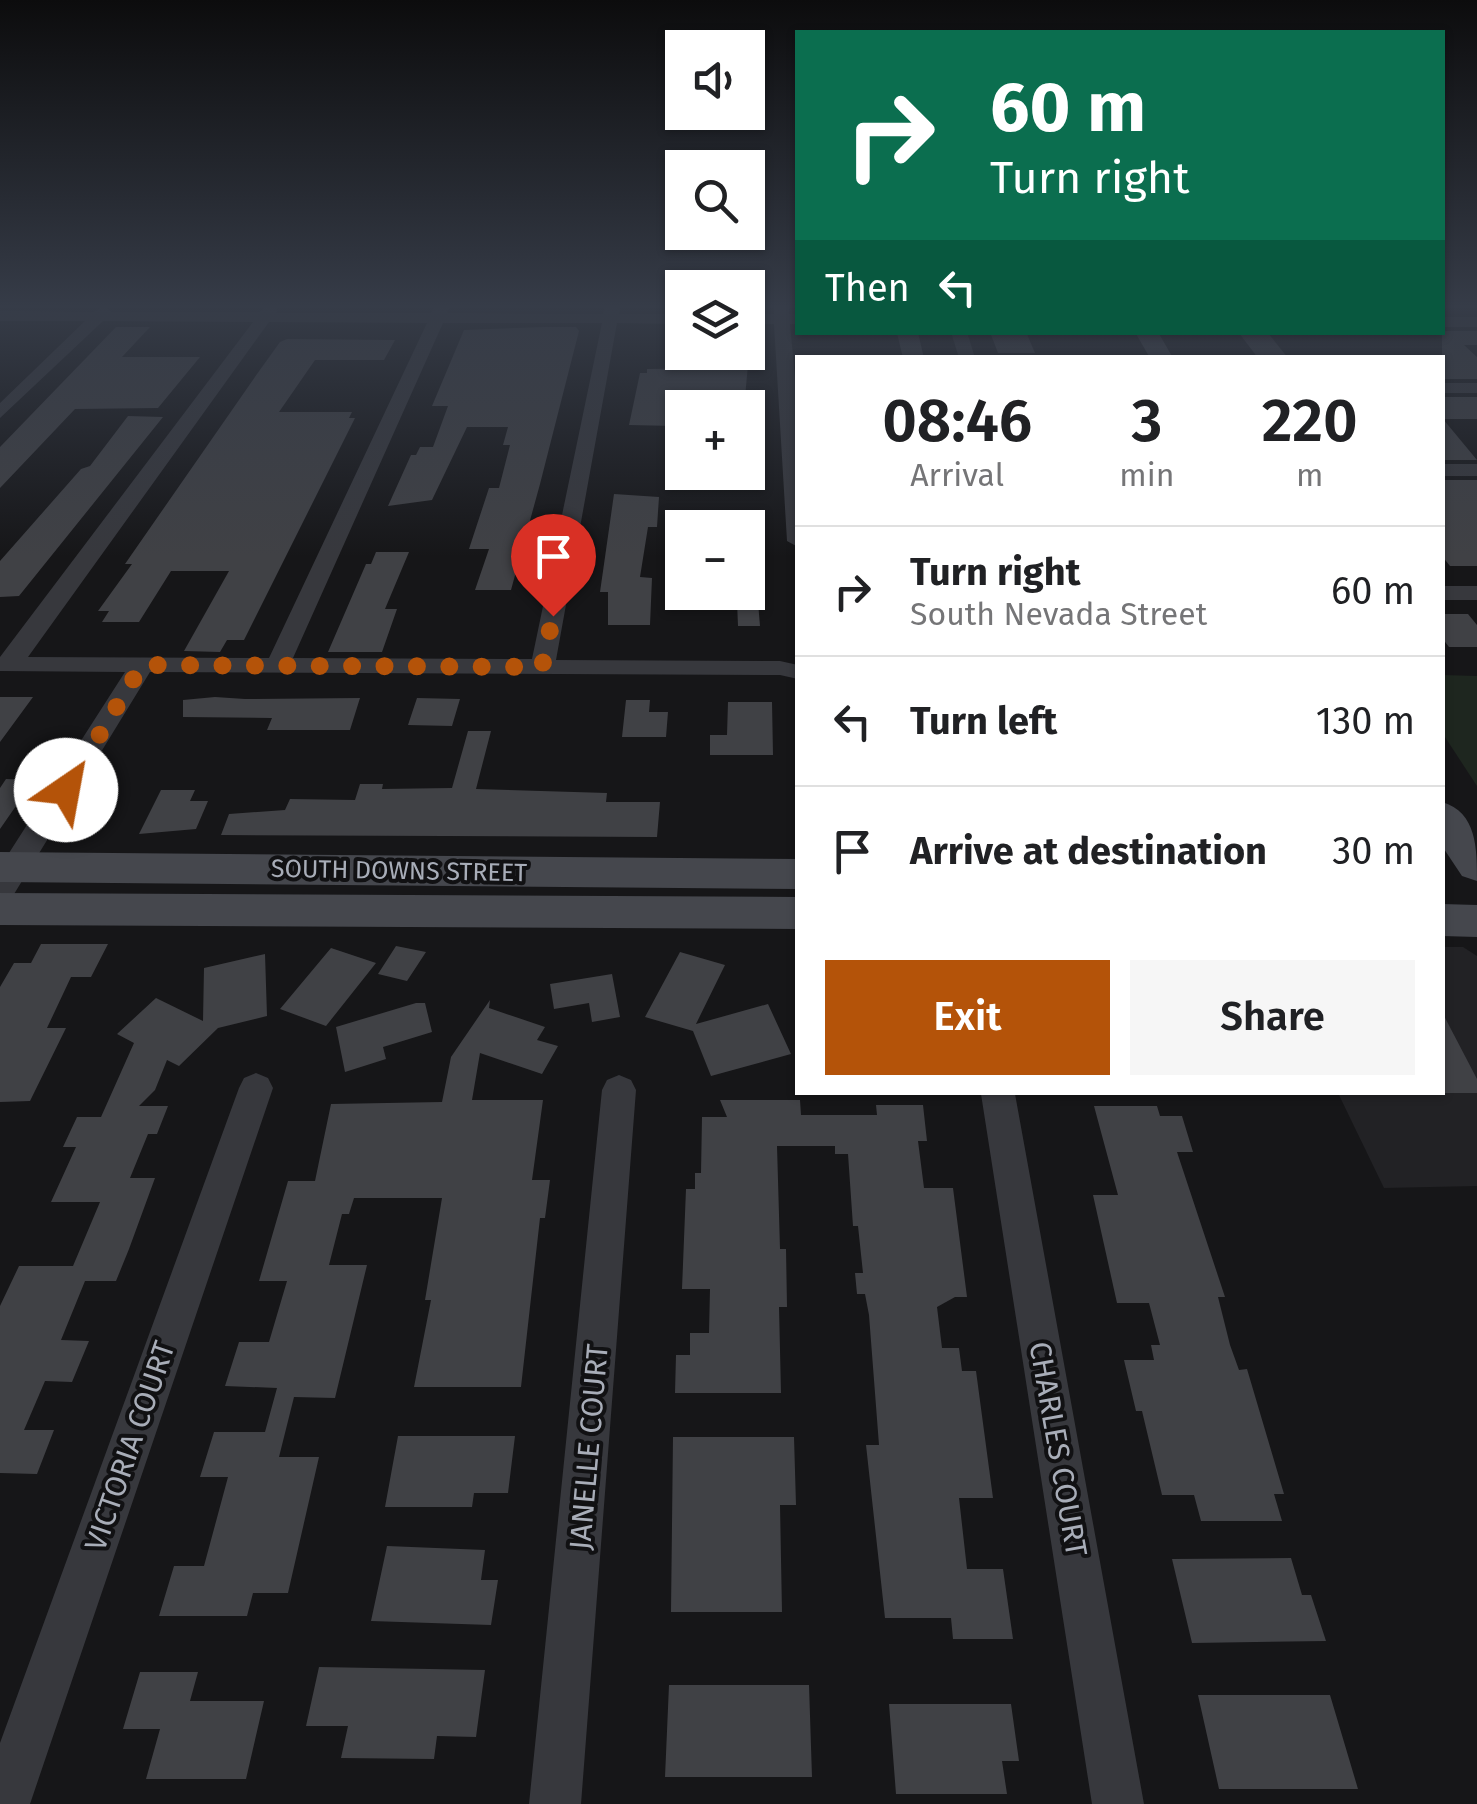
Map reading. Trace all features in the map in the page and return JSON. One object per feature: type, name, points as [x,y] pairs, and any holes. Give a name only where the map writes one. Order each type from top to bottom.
[{"type":"main road","points":[[1445,819],[1477,866]]},
{"type":"main road","name":"SOUTH DOWNS STREET","points":[[5,875],[795,874]]},
{"type":"main road","points":[[1445,878],[1477,878]]},
{"type":"main road","name":"SOUTH DOWNS STREET","points":[[0,909],[795,914]]},
{"type":"main road","points":[[1445,920],[1477,921]]},
{"type":"street","points":[[0,413],[24,389]]},
{"type":"street","points":[[5,664],[211,389]]},
{"type":"street","points":[[278,666],[404,389]]},
{"type":"street","points":[[542,667],[596,389]]},
{"type":"street","points":[[791,389],[795,480]]},
{"type":"street","points":[[1445,470],[1477,470]]},
{"type":"street","points":[[1445,594],[1477,594]]},
{"type":"street","points":[[5,664],[780,668],[795,671]]},
{"type":"street","points":[[5,875],[142,665]]},
{"type":"street","name":"VICTORIA COURT","points":[[4,1804],[256,1088]]},
{"type":"street","name":"JANELLE COURT","points":[[556,1804],[619,1090]]},
{"type":"street","name":"CHARLES COURT","points":[[998,1095],[1118,1804]]},
{"type":"shaded area","points":[[1445,675],[1477,676],[1477,786],[1445,737]]},
{"type":"shaded area","points":[[1445,947],[1463,947],[1477,956],[1477,1186],[1384,1188],[1339,1095],[1445,1095]]},
{"type":"building","points":[[56,389],[173,389],[158,408],[75,409],[0,488],[0,447]]},
{"type":"building","points":[[247,389],[295,389],[279,412],[352,412],[349,418],[355,418],[244,640],[227,640],[220,652],[184,651],[229,571],[171,571],[139,622],[102,622],[109,611],[98,611],[132,564],[125,564]]},
{"type":"building","points":[[439,389],[564,389],[511,590],[475,590],[489,549],[469,549],[489,488],[499,488],[510,445],[503,445],[508,427],[467,427],[432,500],[388,506],[411,455],[416,455],[420,447],[433,447],[448,406],[432,406]]},
{"type":"building","points":[[637,389],[746,389],[665,390],[665,426],[629,425]]},
{"type":"building","points":[[1445,397],[1477,397],[1477,419],[1445,419]]},
{"type":"building","points":[[128,416],[163,417],[19,596],[0,597],[0,561],[81,469],[90,466]]},
{"type":"building","points":[[1445,421],[1477,460],[1445,460]]},
{"type":"building","points":[[1445,480],[1477,480],[1477,566],[1450,566],[1445,560]]},
{"type":"building","points":[[614,494],[659,497],[657,527],[648,527],[640,577],[652,578],[650,625],[608,625],[608,592],[600,592]]},
{"type":"building","points":[[376,552],[409,552],[385,609],[397,609],[382,652],[328,652],[366,564],[371,564]]},
{"type":"building","points":[[737,610],[759,610],[760,626],[738,626]]},
{"type":"building","points":[[1445,614],[1468,614],[1477,625],[1477,647],[1449,647],[1445,642]]},
{"type":"building","points":[[0,697],[33,697],[0,742]]},
{"type":"building","points":[[360,698],[350,730],[267,730],[272,718],[183,717],[183,700]]},
{"type":"building","points":[[417,698],[460,699],[452,726],[408,725]]},
{"type":"building","points":[[626,700],[650,700],[649,712],[668,712],[666,737],[622,737]]},
{"type":"building","points":[[728,702],[772,702],[773,755],[710,755],[710,735],[727,735]]},
{"type":"building","points":[[468,731],[491,731],[476,789],[607,793],[606,802],[660,802],[657,837],[221,835],[229,814],[285,810],[290,799],[355,800],[360,784],[383,784],[382,789],[452,788]]},
{"type":"building","points":[[6,779],[34,780],[0,829],[0,788]]},
{"type":"building","points":[[161,790],[195,790],[190,801],[208,801],[196,829],[139,834]]},
{"type":"building","points":[[41,944],[108,944],[91,977],[71,977],[47,1028],[66,1028],[30,1101],[0,1102],[0,987],[14,963],[31,963]]},
{"type":"building","points":[[396,946],[426,952],[407,981],[378,974]]},
{"type":"building","points":[[331,948],[376,963],[326,1026],[280,1009]]},
{"type":"building","points":[[680,952],[725,965],[696,1024],[768,1004],[791,1054],[711,1076],[693,1031],[645,1017]]},
{"type":"building","points":[[265,954],[267,1016],[218,1028],[179,1066],[167,1060],[155,1090],[139,1106],[168,1106],[157,1134],[148,1134],[130,1178],[155,1178],[129,1249],[116,1281],[85,1281],[61,1340],[89,1341],[72,1382],[45,1381],[24,1430],[54,1430],[37,1474],[0,1473],[0,1306],[19,1266],[73,1266],[100,1202],[51,1202],[76,1147],[63,1147],[77,1117],[101,1117],[134,1043],[117,1034],[156,998],[203,1021],[204,968]]},
{"type":"building","points":[[612,974],[620,1017],[592,1022],[589,1003],[554,1009],[550,984]]},
{"type":"building","points":[[490,1000],[489,1008],[545,1027],[537,1040],[558,1046],[542,1074],[480,1053],[472,1100],[543,1100],[532,1180],[550,1180],[545,1218],[540,1218],[521,1387],[414,1387],[431,1300],[425,1300],[442,1198],[354,1198],[349,1214],[342,1214],[329,1265],[367,1265],[335,1398],[294,1397],[279,1457],[319,1457],[288,1593],[253,1593],[247,1616],[159,1616],[174,1566],[204,1566],[228,1477],[200,1477],[214,1432],[265,1432],[277,1388],[225,1386],[239,1342],[269,1342],[287,1281],[259,1281],[288,1181],[315,1181],[331,1104],[442,1102],[451,1057]]},
{"type":"building","points":[[425,1003],[432,1032],[383,1047],[386,1059],[345,1072],[336,1027]]},
{"type":"building","points":[[1445,1018],[1477,1079],[1477,1093],[1445,1093]]},
{"type":"building","points":[[720,1100],[800,1100],[801,1115],[877,1115],[876,1105],[923,1105],[927,1141],[918,1141],[924,1188],[953,1188],[967,1297],[955,1297],[937,1307],[942,1348],[959,1348],[962,1371],[976,1371],[993,1498],[959,1498],[967,1569],[1003,1569],[1013,1639],[953,1639],[951,1618],[885,1618],[866,1445],[879,1445],[869,1315],[865,1294],[857,1294],[855,1273],[863,1273],[858,1226],[853,1226],[848,1154],[835,1154],[835,1146],[777,1146],[780,1249],[786,1249],[787,1307],[779,1307],[781,1393],[675,1393],[676,1355],[690,1355],[690,1333],[709,1333],[710,1289],[682,1289],[686,1189],[695,1189],[695,1173],[701,1173],[702,1117],[727,1117]]},
{"type":"building","points":[[1094,1106],[1157,1106],[1160,1116],[1182,1116],[1193,1152],[1177,1152],[1225,1297],[1218,1297],[1230,1345],[1239,1370],[1247,1369],[1284,1494],[1274,1494],[1282,1521],[1201,1521],[1194,1495],[1162,1495],[1142,1411],[1136,1411],[1124,1360],[1154,1360],[1151,1345],[1160,1345],[1149,1303],[1117,1303],[1093,1195],[1118,1195]]},
{"type":"building","points":[[398,1436],[515,1436],[508,1493],[474,1493],[472,1507],[385,1507]]},
{"type":"building","points":[[673,1437],[794,1437],[796,1505],[780,1505],[782,1612],[671,1612]]},
{"type":"building","points":[[387,1546],[485,1550],[481,1580],[498,1580],[491,1625],[371,1621]]},
{"type":"building","points":[[1291,1558],[1302,1595],[1311,1595],[1326,1641],[1192,1643],[1172,1559]]},
{"type":"building","points":[[319,1667],[485,1670],[476,1737],[437,1736],[434,1759],[341,1758],[348,1726],[306,1726]]},
{"type":"building","points":[[140,1672],[198,1672],[190,1701],[264,1701],[246,1779],[146,1779],[160,1729],[123,1729]]},
{"type":"building","points":[[669,1685],[809,1685],[812,1777],[665,1777]]},
{"type":"building","points":[[1198,1695],[1330,1695],[1358,1789],[1219,1789]]},
{"type":"building","points":[[889,1704],[1011,1704],[1019,1761],[1002,1761],[1007,1794],[896,1794]]},
{"type":"route","points":[[66,790],[142,665],[542,667],[553,616]]}]
